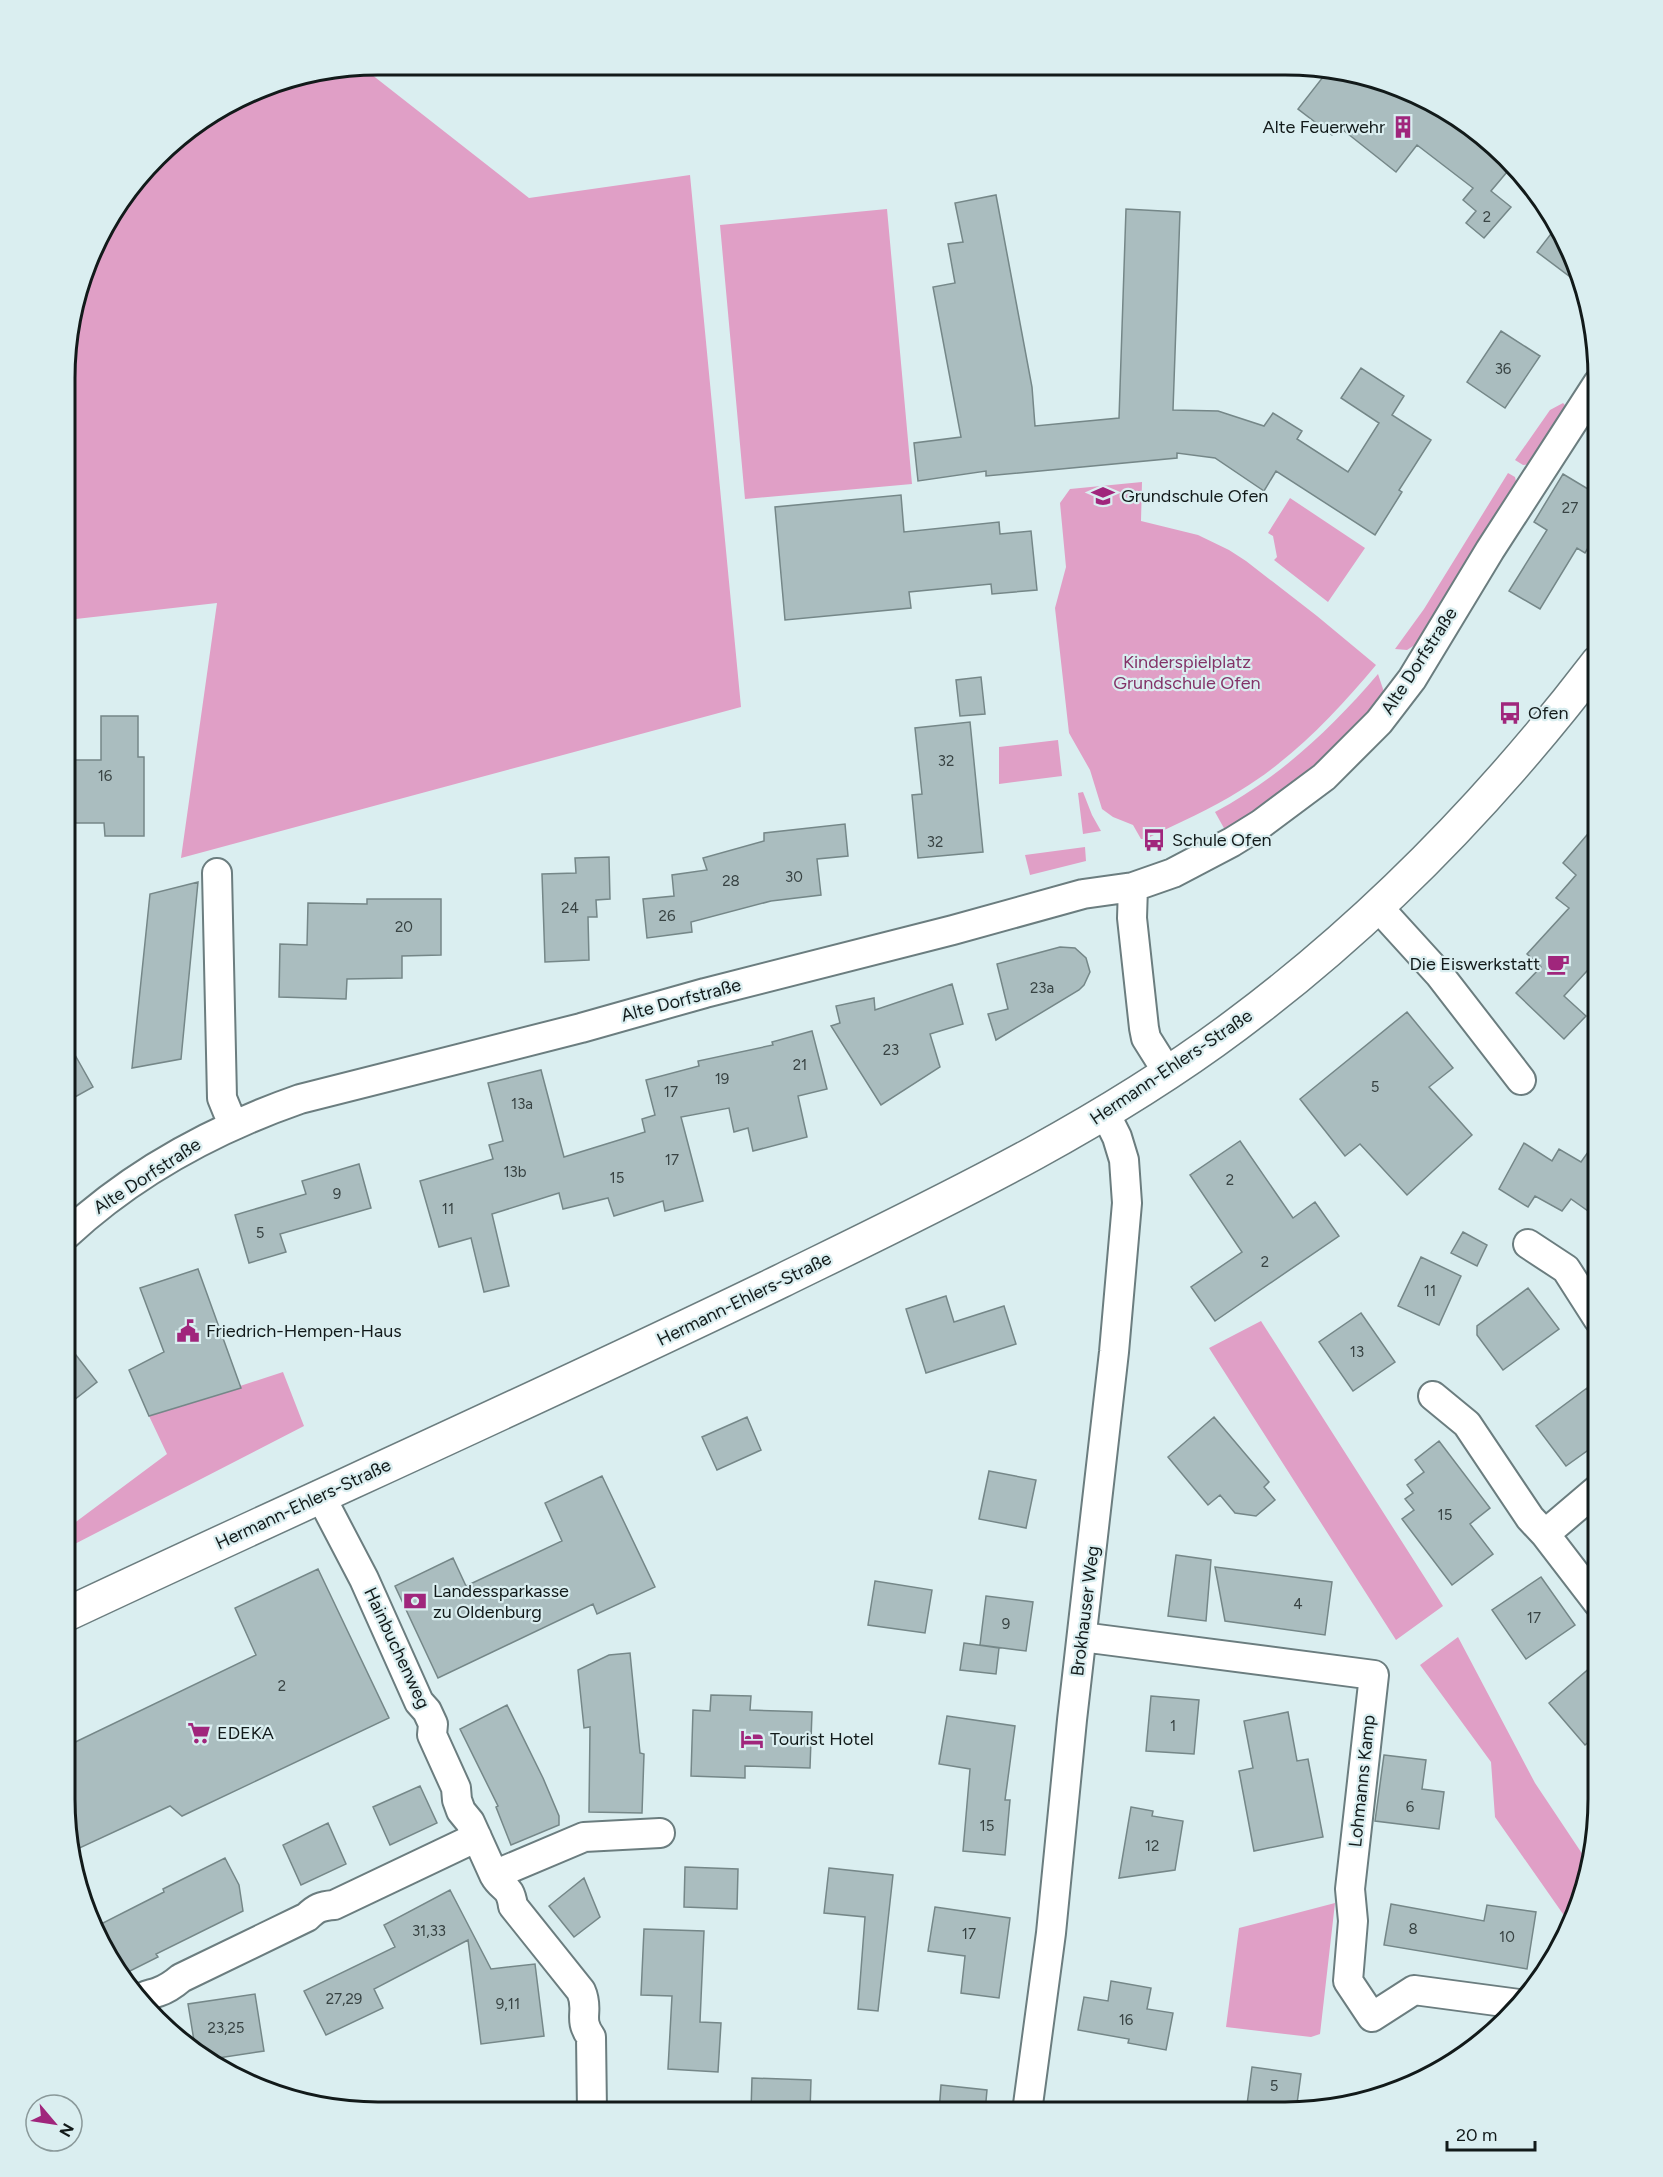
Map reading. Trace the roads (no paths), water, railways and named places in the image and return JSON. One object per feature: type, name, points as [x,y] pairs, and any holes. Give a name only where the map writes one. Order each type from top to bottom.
[{"type":"street","name":"Alte Dorfstraße","points":[[75,1227],[113,1195],[197,1142],[233,1125],[300,1099],[581,1028],[705,993],[953,930],[1083,894],[1133,887],[1173,873],[1262,824],[1324,777],[1379,722],[1412,679],[1490,550],[1588,416]]},
{"type":"street","name":"Hermann-Ehlers-Straße","points":[[75,1610],[320,1495],[636,1351],[949,1200],[1105,1113],[1168,1073],[1236,1025],[1340,942],[1378,907],[1490,792],[1539,737],[1588,675]]},
{"type":"street","points":[[217,873],[222,1098],[233,1125]]},
{"type":"street","points":[[1133,887],[1132,918],[1144,1028],[1146,1038],[1168,1073]]},
{"type":"street","points":[[1378,907],[1439,974],[1521,1080]]},
{"type":"street","name":"Brokhauser Weg","points":[[1028,2102],[1051,1933],[1114,1352],[1127,1203],[1124,1160],[1117,1137],[1105,1113]]},
{"type":"street","points":[[1528,1244],[1566,1269],[1588,1303]]},
{"type":"street","points":[[1433,1396],[1467,1424],[1530,1518],[1588,1590]]},
{"type":"street","name":"Hainbuchenweg","points":[[320,1495],[364,1579],[419,1702],[427,1711],[433,1724],[432,1735],[456,1788],[457,1800],[496,1880],[507,1887],[512,1896],[513,1905],[581,1991],[586,2006],[583,2019],[584,2028],[591,2037],[592,2102]]},
{"type":"street","points":[[1545,1534],[1588,1497]]},
{"type":"street","name":"Lohmanns Kamp","points":[[1082,1637],[1374,1675],[1350,1889],[1353,1922],[1348,1982],[1372,2017],[1414,1990],[1509,2003]]},
{"type":"street","points":[[494,1875],[584,1837],[660,1833]]},
{"type":"street","points":[[146,1994],[172,1986],[181,1978],[308,1917],[315,1909],[334,1905],[477,1837]]},
{"type":"place","name":"Alte Feuerwehr","points":[[1403,127]]},
{"type":"place","name":"Grundschule Ofen","points":[[1103,496]]},
{"type":"place","name":"Ofen","points":[[1510,713]]},
{"type":"place","name":"Schule Ofen","points":[[1154,840]]},
{"type":"place","name":"Die Eiswerkstatt","points":[[1558,964]]},
{"type":"place","name":"Friedrich-Hempen-Haus","points":[[188,1331]]},
{"type":"place","name":"Landessparkasse zu Oldenburg","points":[[415,1601]]},
{"type":"place","name":"EDEKA","points":[[199,1733]]},
{"type":"place","name":"Tourist Hotel","points":[[752,1739]]},
{"type":"park label","name":"Kinderspielplatz Grundschule Ofen","points":[[1187,672]]}]
